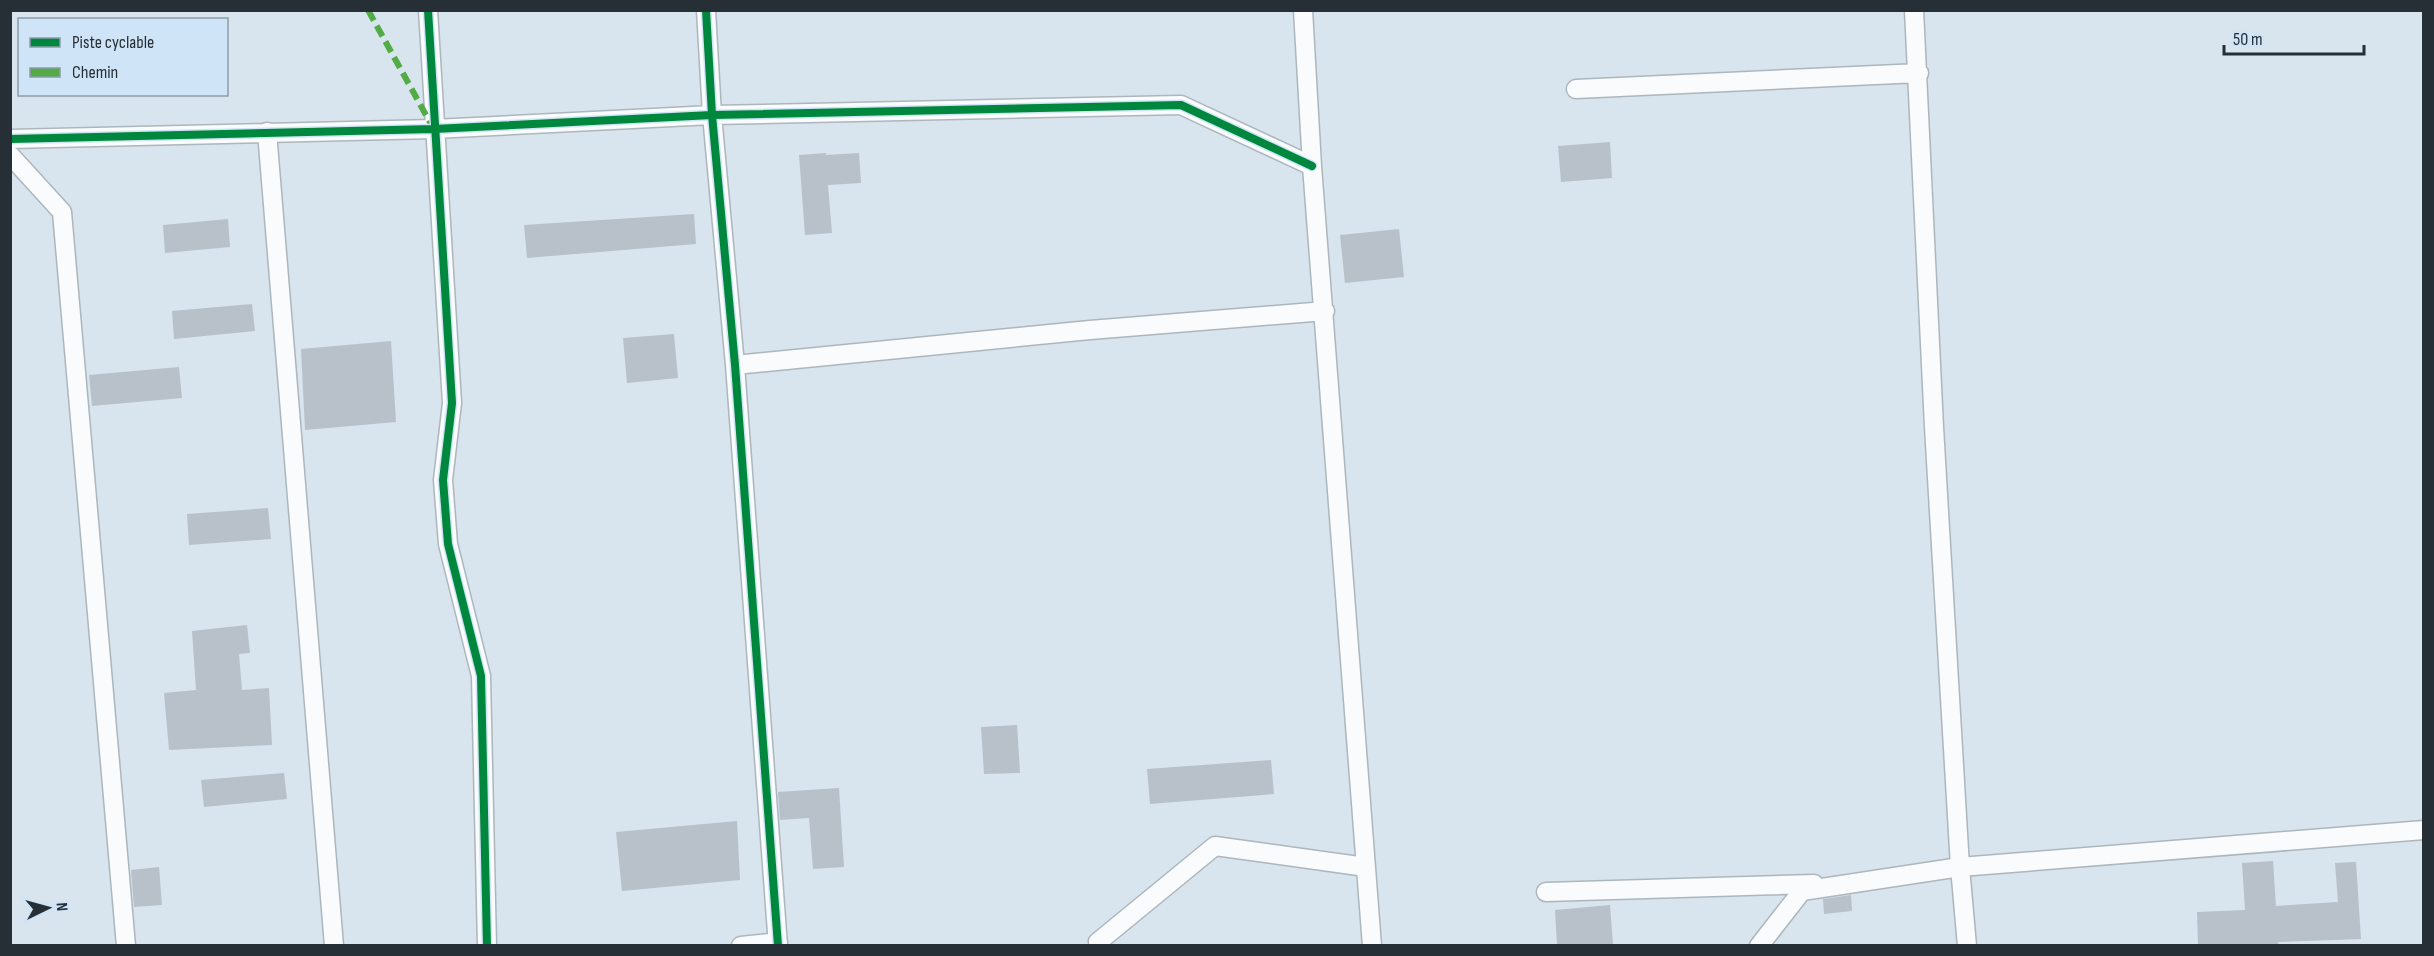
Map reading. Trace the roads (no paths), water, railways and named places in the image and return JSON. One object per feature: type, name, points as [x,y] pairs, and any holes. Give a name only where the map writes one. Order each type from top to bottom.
[{"type":"street","points":[[428,10],[452,403],[443,480],[448,544],[481,676],[488,945]]},
{"type":"street","points":[[706,10],[712,115],[735,365],[778,944],[741,945]]},
{"type":"street","points":[[1303,10],[1312,166],[1325,311],[1372,945]]},
{"type":"street","points":[[1914,10],[1919,73],[1934,427],[1960,867],[1967,945]]},
{"type":"street","points":[[1576,89],[1919,73]]},
{"type":"street","points":[[10,139],[434,129],[712,115],[1181,105],[1312,166]]},
{"type":"street","points":[[267,132],[334,945]]},
{"type":"street","points":[[10,154],[62,212],[126,945]]},
{"type":"street","points":[[735,365],[1079,331],[1325,311]]},
{"type":"street","points":[[1759,945],[1802,891],[1960,867],[2424,830]]},
{"type":"street","points":[[1099,945],[1098,942],[1215,846],[1366,867]]},
{"type":"street","points":[[1546,892],[1849,883]]}]
